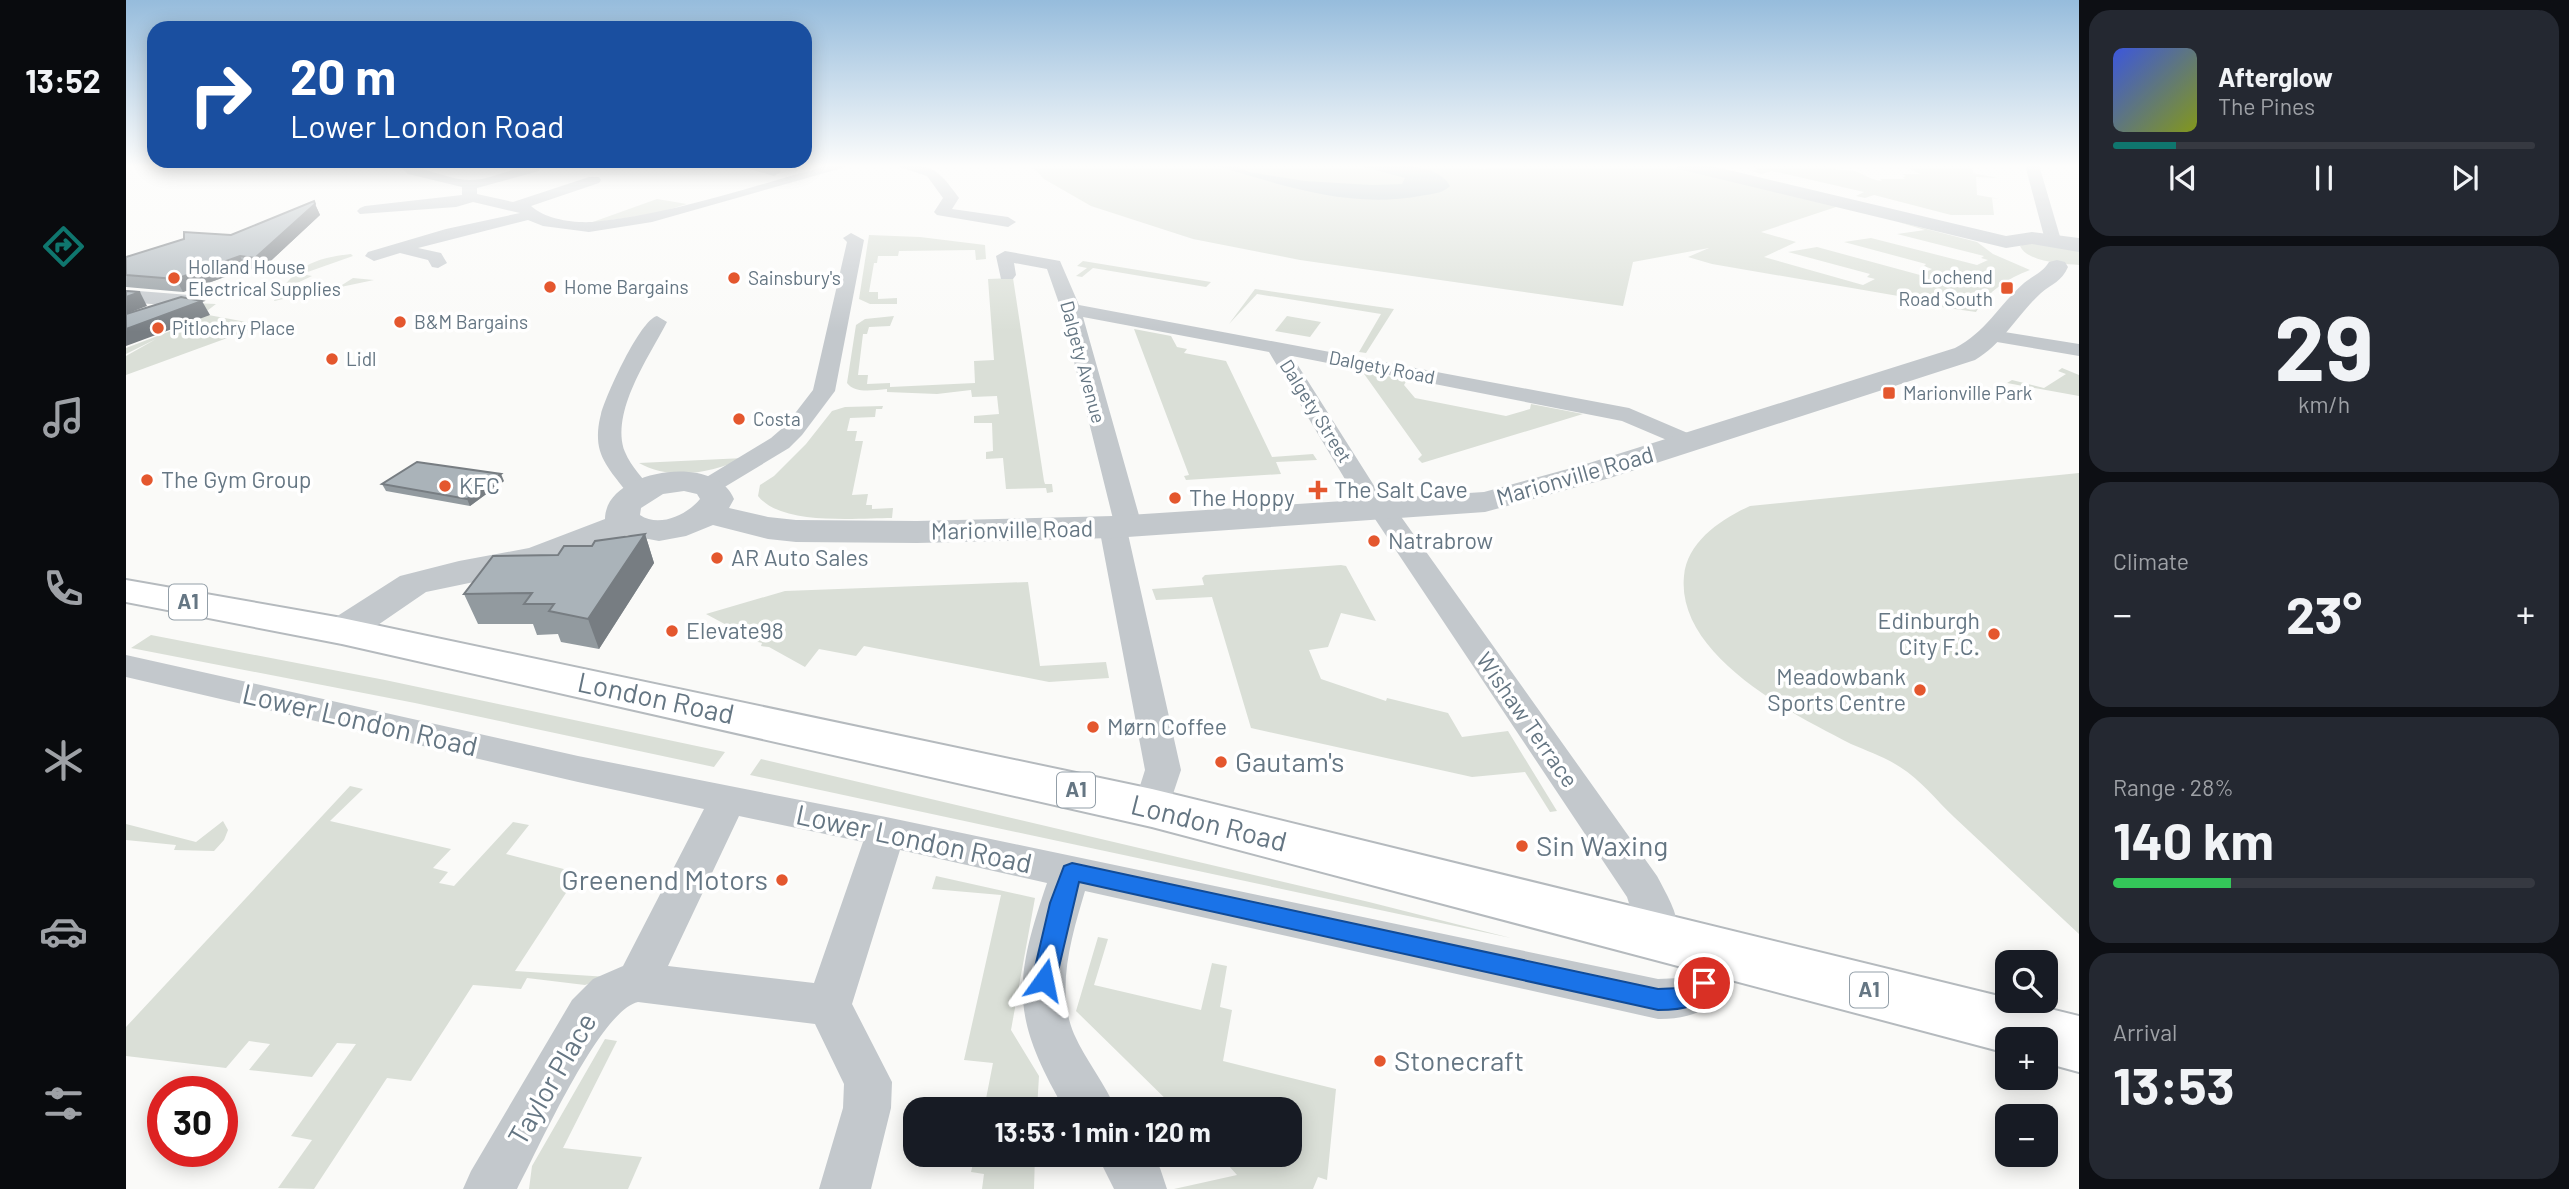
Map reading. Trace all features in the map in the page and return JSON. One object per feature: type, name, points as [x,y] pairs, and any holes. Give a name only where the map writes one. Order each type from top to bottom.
[{"type":"main road","name":"London Road","points":[[126,592],[342,631],[1152,808],[2079,1044]]},
{"type":"street","points":[[374,256],[457,230],[505,220]]},
{"type":"street","points":[[542,220],[565,226],[589,227],[630,220]]},
{"type":"street","points":[[998,220],[1008,222]]},
{"type":"street","points":[[1913,220],[2006,243],[2023,239],[2053,240],[2079,245]]},
{"type":"street","points":[[2048,220],[2053,240]]},
{"type":"street","points":[[657,322],[613,412],[610,444],[639,528],[675,527],[780,443],[794,430],[824,391],[856,240],[850,238]]},
{"type":"street","name":"Marionville Road","points":[[2006,243],[2005,246],[2015,254],[2068,268]]},
{"type":"street","points":[[400,248],[435,257],[439,263]]},
{"type":"street","name":"Dalgety Avenue","points":[[1007,275],[1005,256],[1054,265],[1071,309],[1120,527],[1163,770],[1152,808]]},
{"type":"street","name":"Marionville Road","points":[[708,500],[768,528],[818,532],[1120,527],[1485,502],[1688,442],[1974,350],[1992,336],[2029,291],[2068,268]]},
{"type":"street","points":[[126,296],[189,301],[139,319]]},
{"type":"street","name":"Dalgety Road","points":[[1071,309],[1629,415],[1688,442]]},
{"type":"street","points":[[1992,336],[2079,350]]},
{"type":"street","name":"Dalgety Street","points":[[1277,348],[1380,511]]},
{"type":"street","points":[[342,631],[412,584],[459,572],[537,558],[633,508]]},
{"type":"street","name":"Wishaw Terrace","points":[[1380,511],[1643,888],[1653,909],[1681,942]]},
{"type":"street","name":"Lower London Road","points":[[126,666],[727,801],[886,832],[1658,999],[1682,999],[1698,991],[1704,983],[1708,970],[1681,942]]},
{"type":"street","points":[[727,801],[638,982],[829,1005]]},
{"type":"street","points":[[845,1189],[867,1108],[868,1082],[829,1005],[886,832]]},
{"type":"street","points":[[1072,872],[1061,903],[1044,980],[1045,1014],[1057,1047],[1085,1097]]},
{"type":"street","name":"Taylor Place","points":[[489,1189],[556,1066],[592,1007],[609,992],[638,982]]},
{"type":"shaded area","points":[[1136,220],[1796,220],[1761,232],[1796,242],[1764,257],[1863,285],[1875,279],[1867,277],[1870,274],[1788,252],[1817,247],[1920,275],[1932,269],[1924,266],[1926,264],[1844,242],[1871,238],[1977,265],[1988,260],[1981,258],[1984,256],[1897,234],[1925,230],[1895,221],[1977,242],[1993,254],[2030,270],[1999,286],[1976,312],[1913,303],[1904,297],[1712,264],[1688,257],[1709,248],[1633,262],[1623,306],[1300,260],[1193,239]]},
{"type":"shaded area","points":[[869,235],[920,237],[985,245],[986,259],[976,260],[975,250],[899,251],[898,256],[878,256],[877,263],[874,263],[869,292],[878,292],[878,299],[897,298],[897,304],[870,304],[859,299]]},
{"type":"shaded area","points":[[2027,243],[2079,249],[2079,265],[2030,256],[2020,246]]},
{"type":"shaded area","points":[[351,254],[353,256],[302,274],[312,276],[295,284],[342,285],[353,278],[374,280],[274,301],[289,280],[306,266],[326,258]]},
{"type":"shaded area","points":[[1083,261],[1211,282],[1206,287],[1093,268],[1082,277],[1076,276],[1087,268],[1077,266]]},
{"type":"shaded area","points":[[1013,278],[1044,481],[1045,484],[1052,484],[1053,492],[1047,493],[1046,488],[1006,489],[1003,458],[986,459],[986,452],[993,451],[992,423],[974,423],[974,416],[999,414],[997,396],[972,397],[971,390],[937,394],[887,392],[887,389],[855,389],[847,383],[856,325],[865,319],[894,316],[890,326],[869,327],[867,334],[863,334],[858,375],[868,375],[867,384],[890,383],[890,387],[975,383],[974,361],[994,360],[988,279]]},
{"type":"shaded area","points":[[1255,289],[1394,309],[1366,353],[1359,352],[1381,314],[1257,294],[1229,324]]},
{"type":"shaded area","points":[[193,303],[216,304],[203,314],[263,325],[126,375],[126,356],[156,339],[126,354],[126,348],[173,330],[201,314]]},
{"type":"shaded area","points":[[1287,316],[1321,322],[1310,337],[1275,331]]},
{"type":"shaded area","points":[[1134,329],[1171,336],[1177,347],[1187,349],[1184,353],[1226,361],[1272,457],[1313,454],[1317,460],[1276,462],[1281,474],[1186,480],[1184,476],[1189,475]]},
{"type":"shaded area","points":[[2062,368],[2079,375],[2079,396],[2007,383],[2012,380],[2044,388],[2066,374],[2058,371]]},
{"type":"shaded area","points":[[1362,371],[1407,380],[1404,385],[1415,398],[1506,416],[1530,409],[1531,404],[1583,414],[1422,463],[1418,459],[1422,455]]},
{"type":"shaded area","points":[[883,406],[882,409],[876,409],[875,417],[850,418],[847,431],[857,431],[855,441],[863,441],[852,495],[868,494],[866,505],[872,505],[872,509],[893,508],[892,518],[841,519],[802,516],[769,506],[758,496],[760,485],[774,476],[806,444],[832,411],[845,407]]},
{"type":"shaded area","points":[[744,458],[719,468],[692,473],[664,472],[639,463]]},
{"type":"shaded area","name":"Meadowbank Sports Centre","points":[[2079,473],[2079,934],[1907,772],[1799,716],[1742,678],[1718,656],[1698,631],[1686,605],[1684,576],[1692,553],[1707,533],[1750,506]]},
{"type":"shaded area","points":[[1346,566],[1376,621],[1341,613],[1328,647],[1309,650],[1321,679],[1386,701],[1387,698],[1448,713],[1462,737],[1508,731],[1557,811],[1550,812],[1525,772],[1472,777],[1251,728],[1212,597],[1156,600],[1152,589],[1204,585],[1202,578],[1205,575]]},
{"type":"shaded area","points":[[1028,582],[1040,666],[1106,662],[1109,678],[1049,682],[864,646],[856,656],[819,649],[805,667],[769,647],[761,646],[762,643],[746,639],[747,636],[706,614],[785,591]]},
{"type":"shaded area","points":[[151,635],[385,680],[725,752],[714,767],[415,703],[131,648]]},
{"type":"shaded area","points":[[761,759],[1369,902],[1511,938],[750,775]]},
{"type":"shaded area","points":[[350,786],[363,789],[330,821],[451,849],[433,868],[448,872],[439,883],[454,886],[513,822],[529,825],[506,854],[579,873],[515,971],[608,977],[585,985],[527,978],[521,989],[473,985],[411,1081],[387,1078],[314,1189],[278,1188],[312,1140],[291,1136],[356,1044],[337,1043],[312,1077],[249,1070],[270,1044],[249,1041],[226,1068],[126,1056],[126,1027]]},
{"type":"shaded area","points":[[223,821],[228,830],[224,840],[214,851],[174,850],[176,845],[126,840],[126,824],[196,842]]},
{"type":"shaded area","points":[[936,876],[1035,898],[1011,1030],[1039,1076],[1038,1097],[986,1097],[993,1063],[964,1060],[1001,895],[932,889]]},
{"type":"shaded area","points":[[1098,937],[1108,939],[1094,985],[1201,1010],[1212,963],[1227,966],[1220,1007],[1232,1010],[1223,1061],[1336,1089],[1327,1180],[1318,1177],[1313,1189],[1174,1189],[1237,1175],[1230,1167],[1302,1167],[1302,1097],[1164,1097],[1076,1011]]},
{"type":"shaded area","points":[[605,1039],[617,1041],[563,1148],[642,1157],[628,1189],[529,1189],[532,1166]]},
{"type":"shaded area","points":[[972,1167],[1035,1167],[1034,1189],[982,1189],[984,1174],[971,1172]]},
{"type":"building","points":[[266,220],[297,220],[255,258],[240,256],[176,279],[126,275],[126,257],[184,239],[184,232],[231,235]]},
{"type":"building","points":[[126,291],[140,292],[126,297]]},
{"type":"building","points":[[181,297],[202,301],[126,329],[126,314]]},
{"type":"building","name":"KFC","points":[[417,462],[501,474],[467,499],[382,484]]},
{"type":"building","points":[[645,534],[588,619],[549,611],[554,604],[524,604],[532,593],[464,594],[493,556],[558,555],[564,546],[592,546],[595,541]]},
{"type":"place","name":"Holland House Electrical Supplies","points":[[174,278]]},
{"type":"place","name":"Sainsbury's","points":[[734,278]]},
{"type":"place","name":"Home Bargains","points":[[550,287]]},
{"type":"place","name":"Lochend Road South","points":[[2007,288]]},
{"type":"place","name":"B&M Bargains","points":[[400,322]]},
{"type":"place","name":"Pitlochry Place","points":[[158,328]]},
{"type":"place","name":"Lidl","points":[[332,359]]},
{"type":"place","name":"Marionville Park","points":[[1889,393]]},
{"type":"place","name":"Costa","points":[[739,419]]},
{"type":"place","name":"The Gym Group","points":[[147,480]]},
{"type":"place","name":"KFC","points":[[445,486]]},
{"type":"place","name":"The Salt Cave","points":[[1318,490]]},
{"type":"place","name":"The Hoppy","points":[[1175,498]]},
{"type":"place","name":"Natrabrow","points":[[1374,541]]},
{"type":"place","name":"AR Auto Sales","points":[[717,558]]},
{"type":"place","name":"Elevate98","points":[[672,631]]},
{"type":"place","name":"Edinburgh City F.C.","points":[[1994,634]]},
{"type":"place","name":"Meadowbank Sports Centre","points":[[1920,690]]},
{"type":"place","name":"Mørn Coffee","points":[[1093,727]]},
{"type":"place","name":"Gautam's","points":[[1221,762]]},
{"type":"place","name":"Sin Waxing","points":[[1522,846]]},
{"type":"place","name":"Greenend Motors","points":[[782,880]]},
{"type":"place","name":"Stonecraft","points":[[1380,1061]]},
{"type":"route","points":[[1044,980],[1061,903],[1072,872],[1658,999],[1682,999],[1698,991],[1704,983]]}]
